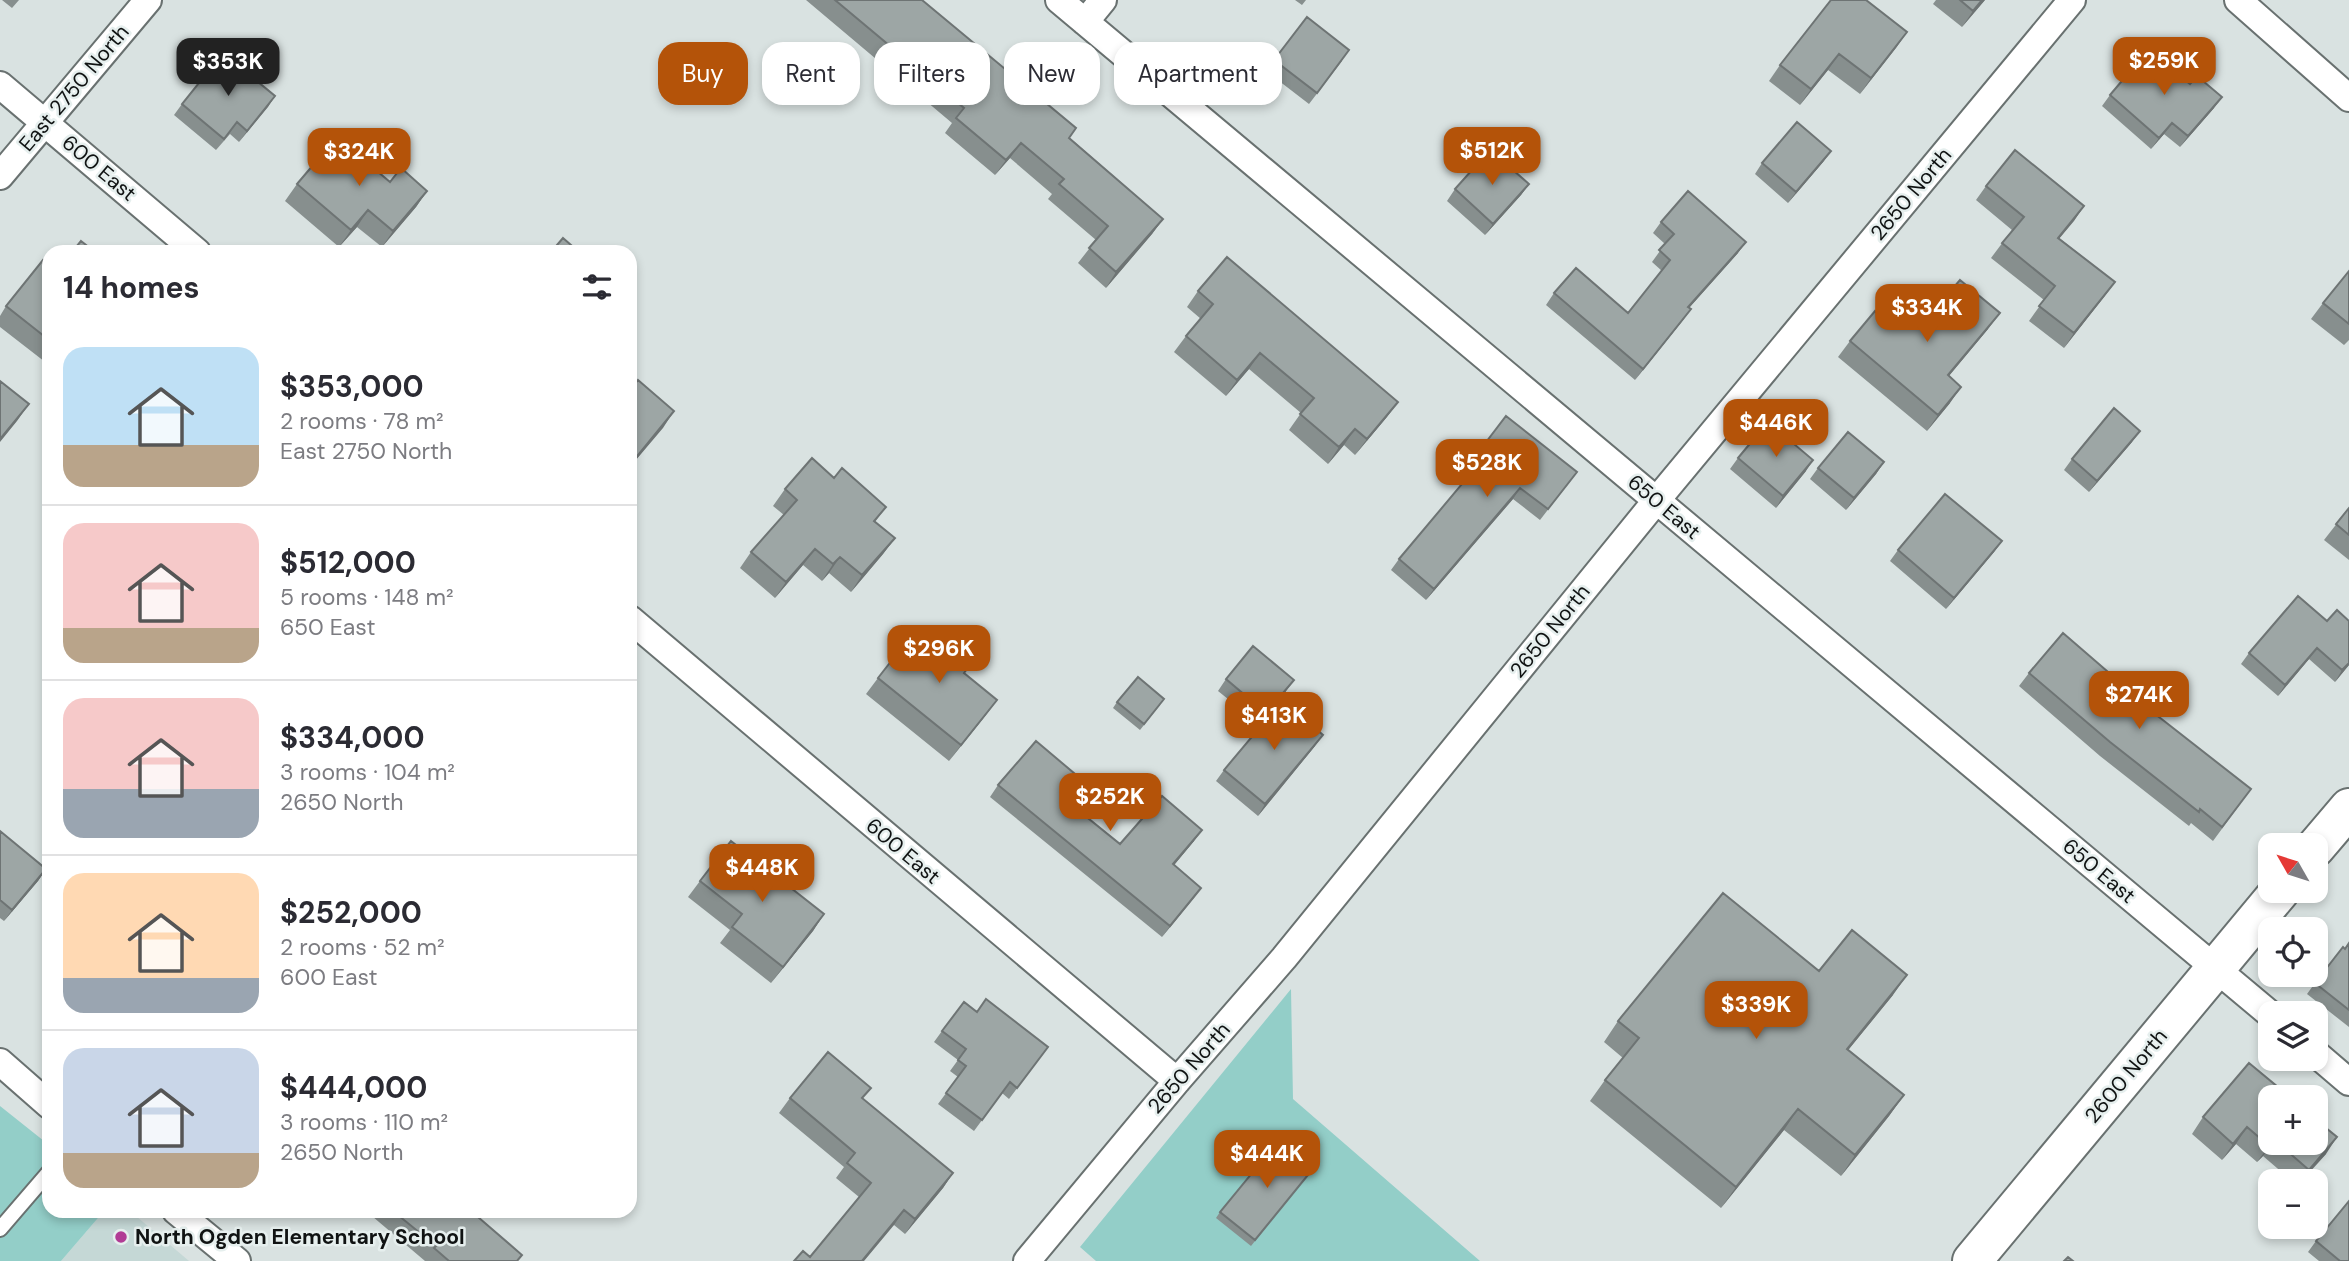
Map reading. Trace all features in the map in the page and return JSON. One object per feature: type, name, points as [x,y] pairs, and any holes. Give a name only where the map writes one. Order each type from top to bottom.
[{"type":"main road","points":[[2328,833],[2349,808]]},
{"type":"main road","name":"2600 North","points":[[1972,1261],[2270,903]]},
{"type":"street","name":"East 2750 North","points":[[0,176],[148,0]]},
{"type":"street","name":"650 East","points":[[1059,0],[2258,1004]]},
{"type":"street","points":[[1084,22],[1103,0]]},
{"type":"street","name":"2650 North","points":[[1027,1261],[1284,958],[1656,501],[2072,0]]},
{"type":"street","points":[[2238,0],[2349,98]]},
{"type":"street","name":"600 East","points":[[0,85],[189,245]]},
{"type":"street","name":"600 East","points":[[637,625],[1177,1081]]},
{"type":"street","points":[[0,1062],[42,1098]]},
{"type":"street","points":[[2328,1064],[2349,1082]]},
{"type":"street","points":[[185,1218],[237,1261]]},
{"type":"lane","points":[[0,1229],[42,1180]]},
{"type":"shaded area","points":[[1291,989],[1293,1099],[1480,1261],[1096,1261],[1080,1247]]},
{"type":"shaded area","points":[[0,1106],[42,1139],[42,1218],[98,1218],[61,1261],[0,1261]]},
{"type":"shaded area","name":"North Ogden Elementary School","points":[[98,1218],[138,1218],[189,1261],[61,1261]]},
{"type":"building","points":[[835,0],[922,0],[973,42],[885,42]]},
{"type":"building","points":[[1831,0],[1866,0],[1907,32],[1871,78],[1839,54],[1811,89],[1780,65]]},
{"type":"building","points":[[1960,0],[1982,0],[1973,11]]},
{"type":"building","points":[[1307,17],[1349,50],[1317,93],[1282,66],[1282,50]]},
{"type":"building","points":[[2149,49],[2190,84],[2197,76],[2222,97],[2188,136],[2172,123],[2159,138],[2110,95]]},
{"type":"building","points":[[223,53],[275,96],[247,131],[237,122],[224,139],[182,104]]},
{"type":"building","points":[[990,57],[1004,68],[1004,105],[1048,105],[1076,128],[1069,138],[1163,219],[1116,272],[1089,248],[1108,226],[1059,184],[1064,179],[1021,143],[1006,160],[956,118],[964,108],[960,105],[990,105]]},
{"type":"building","points":[[1797,122],[1831,151],[1796,192],[1762,163]]},
{"type":"building","points":[[337,137],[390,182],[401,168],[427,191],[393,231],[368,210],[351,230],[297,184]]},
{"type":"building","points":[[1490,150],[1529,184],[1493,224],[1455,189]]},
{"type":"building","points":[[2015,150],[2084,206],[2058,238],[2115,282],[2074,333],[2039,306],[2055,286],[2002,243],[2024,217],[1986,186]]},
{"type":"building","points":[[1688,191],[1746,242],[1688,307],[1691,309],[1643,369],[1554,293],[1576,268],[1628,313],[1670,260],[1659,250],[1674,234],[1661,222]]},
{"type":"building","points":[[563,238],[571,245],[557,245]]},
{"type":"building","points":[[1227,257],[1398,402],[1367,439],[1355,429],[1339,447],[1300,414],[1314,398],[1260,353],[1237,380],[1186,336],[1213,304],[1198,291]]},
{"type":"building","points":[[42,261],[42,334],[6,306]]},
{"type":"building","points":[[2349,271],[2349,324],[2323,303]]},
{"type":"building","points":[[1960,280],[2000,313],[1948,375],[1961,387],[1938,415],[1850,341],[1875,311],[1882,318],[1895,303],[1922,325]]},
{"type":"building","points":[[0,381],[29,404],[0,439]]},
{"type":"building","points":[[637,381],[674,411],[637,456]]},
{"type":"building","points":[[2114,408],[2140,431],[2097,481],[2072,459]]},
{"type":"building","points":[[1506,416],[1577,472],[1548,509],[1520,488],[1434,589],[1399,559],[1483,459],[1477,454]]},
{"type":"building","points":[[1768,422],[1813,460],[1783,496],[1738,458]]},
{"type":"building","points":[[1848,432],[1884,462],[1854,498],[1818,468]]},
{"type":"building","points":[[812,458],[834,478],[842,468],[886,507],[874,521],[895,538],[862,575],[840,557],[833,564],[815,549],[786,582],[751,552],[797,500],[785,489]]},
{"type":"building","points":[[1945,494],[2002,541],[1954,598],[1898,550]]},
{"type":"building","points":[[2349,508],[2349,535],[2336,524]]},
{"type":"building","points":[[2298,596],[2327,621],[2337,610],[2349,621],[2349,663],[2342,670],[2317,648],[2285,685],[2249,653]]},
{"type":"building","points":[[914,632],[936,650],[948,636],[976,658],[964,673],[997,700],[961,745],[878,678]]},
{"type":"building","points":[[2063,633],[2137,697],[2136,699],[2251,789],[2222,827],[2110,742],[2029,673]]},
{"type":"building","points":[[1253,646],[1294,680],[1266,713],[1226,679]]},
{"type":"building","points":[[1138,677],[1164,699],[1144,724],[1117,702]]},
{"type":"building","points":[[1282,701],[1323,735],[1265,804],[1224,770]]},
{"type":"building","points":[[1036,741],[1094,790],[1078,810],[1120,844],[1162,796],[1202,830],[1173,864],[1201,888],[1170,926],[998,785]]},
{"type":"building","points":[[0,831],[42,866],[42,874],[12,910],[0,900]]},
{"type":"building","points":[[731,841],[824,914],[783,967],[732,927],[742,914],[700,881]]},
{"type":"building","points":[[1723,893],[1819,971],[1852,930],[1907,975],[1847,1049],[1904,1095],[1855,1155],[1798,1109],[1736,1187],[1605,1080],[1639,1038],[1618,1021]]},
{"type":"building","points":[[2349,943],[2349,1010],[2320,987],[2328,987],[2328,966],[2343,947],[2345,949]]},
{"type":"building","points":[[986,999],[1048,1047],[1017,1088],[1010,1082],[982,1120],[946,1093],[966,1066],[958,1060],[966,1049],[942,1031],[964,1002],[977,1012]]},
{"type":"building","points":[[828,1052],[871,1088],[862,1098],[953,1173],[915,1219],[904,1210],[862,1261],[794,1261],[803,1251],[810,1257],[871,1183],[847,1163],[855,1153],[790,1098]]},
{"type":"building","points":[[2249,1063],[2276,1085],[2258,1085],[2258,1136],[2247,1127],[2233,1144],[2203,1117]]},
{"type":"building","points":[[2328,1130],[2337,1137],[2328,1148]]},
{"type":"building","points":[[1280,1139],[1312,1170],[1255,1240],[1220,1212]]},
{"type":"building","points":[[2292,1155],[2322,1155],[2308,1169]]},
{"type":"building","points":[[2349,1201],[2349,1261],[2340,1261],[2316,1241],[2328,1239],[2328,1226]]},
{"type":"building","points":[[402,1218],[479,1218],[522,1255],[517,1261],[449,1261],[434,1248],[436,1246]]},
{"type":"place","name":"North Ogden Elementary School","points":[[121,1237]]}]
